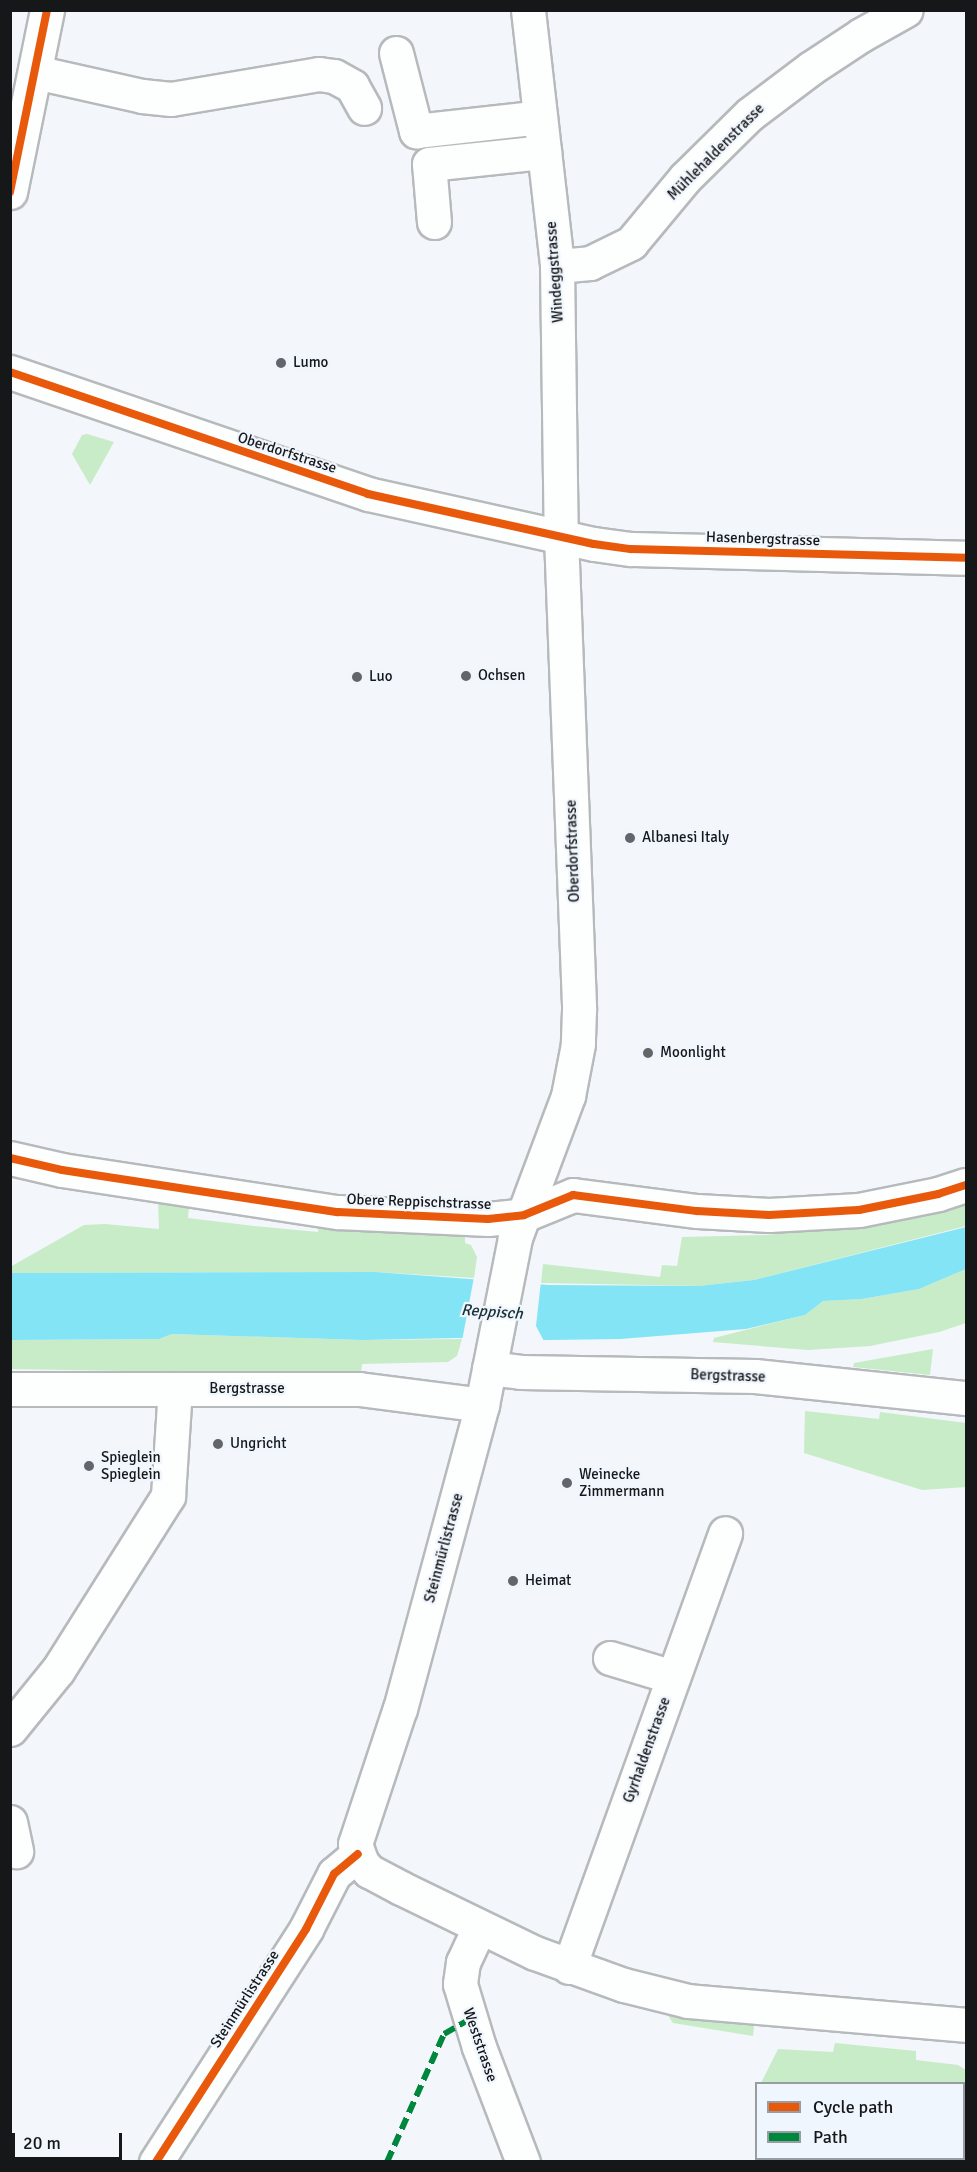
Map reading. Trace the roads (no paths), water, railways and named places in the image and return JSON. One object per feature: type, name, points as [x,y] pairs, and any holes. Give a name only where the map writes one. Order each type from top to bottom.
[{"type":"street","points":[[10,192],[48,10]]},
{"type":"street","name":"Windeggstrasse","points":[[528,10],[557,266],[561,536]]},
{"type":"street","name":"Mühlehaldenstrasse","points":[[557,266],[590,263],[631,243],[685,178],[750,114],[811,68],[857,23],[906,10]]},
{"type":"street","points":[[396,53],[416,131],[540,117]]},
{"type":"street","points":[[35,72],[142,96],[171,99],[327,75],[334,76],[352,86],[364,108]]},
{"type":"street","points":[[434,222],[429,164],[544,152]]},
{"type":"street","name":"Oberdorfstrasse","points":[[10,372],[368,494],[561,536],[579,1010],[578,1044],[568,1096],[515,1238],[491,1358]]},
{"type":"street","name":"Hasenbergstrasse","points":[[561,536],[594,544],[631,549],[966,558]]},
{"type":"street","name":"Obere Reppischstrasse","points":[[10,1158],[62,1170],[338,1212],[488,1219],[524,1215],[573,1195],[698,1211],[769,1215],[859,1210],[938,1194],[966,1185]]},
{"type":"street","name":"Bergstrasse","points":[[491,1358],[521,1372],[755,1376],[966,1398]]},
{"type":"street","name":"Steinmürlistrasse","points":[[156,2162],[306,1929],[334,1874],[358,1854],[357,1834],[400,1708],[482,1405],[491,1358]]},
{"type":"street","name":"Bergstrasse","points":[[10,1389],[359,1389],[482,1405]]},
{"type":"street","points":[[10,1729],[58,1670],[168,1496],[175,1389]]},
{"type":"street","name":"Gyrhaldenstrasse","points":[[568,1967],[725,1533]]},
{"type":"street","points":[[610,1658],[673,1677]]},
{"type":"street","points":[[358,1854],[369,1871],[479,1928],[568,1967],[624,1985],[688,2001],[966,2025]]},
{"type":"street","name":"Weststrasse","points":[[479,1928],[463,1962],[460,1984],[479,2047],[523,2162]]},
{"type":"water","name":"Reppisch","points":[[966,1227],[966,1269],[919,1289],[862,1299],[823,1301],[805,1315],[746,1329],[620,1339],[363,1340],[172,1334],[159,1339],[11,1340],[10,1273],[375,1272],[549,1285],[698,1286],[754,1280]]},
{"type":"place","name":"Lumo","points":[[281,363]]},
{"type":"place","name":"Ochsen","points":[[466,676]]},
{"type":"place","name":"Luo","points":[[357,677]]},
{"type":"place","name":"Albanesi Italy","points":[[630,838]]},
{"type":"place","name":"Moonlight","points":[[648,1053]]},
{"type":"place","name":"Ungricht","points":[[218,1444]]},
{"type":"place","name":"Spieglein Spieglein","points":[[89,1466]]},
{"type":"place","name":"Weinecke Zimmermann","points":[[567,1483]]},
{"type":"place","name":"Heimat","points":[[513,1581]]}]
